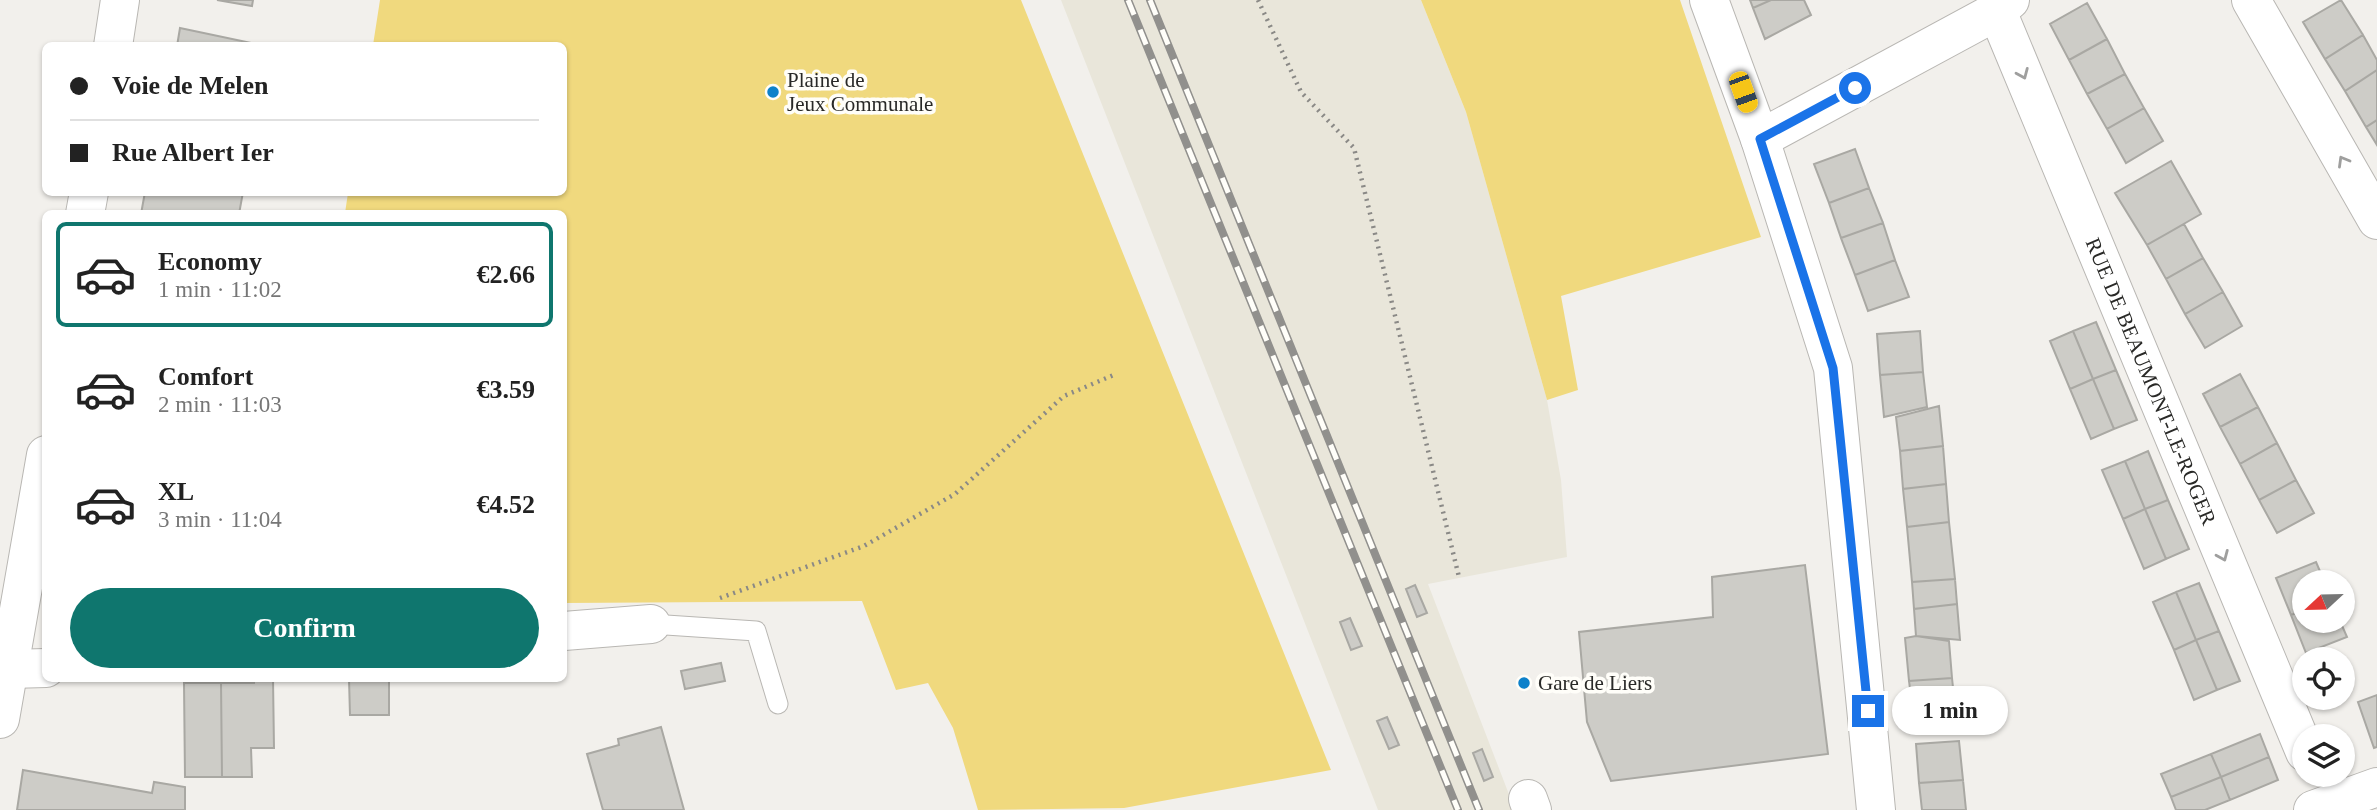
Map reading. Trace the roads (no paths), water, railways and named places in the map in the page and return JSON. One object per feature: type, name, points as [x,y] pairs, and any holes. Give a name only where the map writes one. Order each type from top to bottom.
[{"type":"street","points":[[114,42],[120,0]]},
{"type":"street","points":[[1709,0],[1760,139],[1833,368],[1876,810]]},
{"type":"street","points":[[2251,0],[2377,220]]},
{"type":"street","points":[[1760,139],[2004,6]]},
{"type":"street","name":"RUE DE BEAUMONT-LE-ROGER","points":[[2004,6],[2294,724]]},
{"type":"street","points":[[0,719],[28,669],[42,503]]},
{"type":"street","points":[[567,631],[650,624]]},
{"type":"street","points":[[2318,797],[2377,787]]},
{"type":"lane","points":[[650,624],[756,631],[778,705]]},
{"type":"railway","points":[[1128,0],[1458,810]]},
{"type":"railway","points":[[1150,0],[1479,810]]},
{"type":"place","name":"Plaine de Jeux Communale","points":[[773,92]]},
{"type":"place","name":"Gare de Liers","points":[[1524,683]]}]
